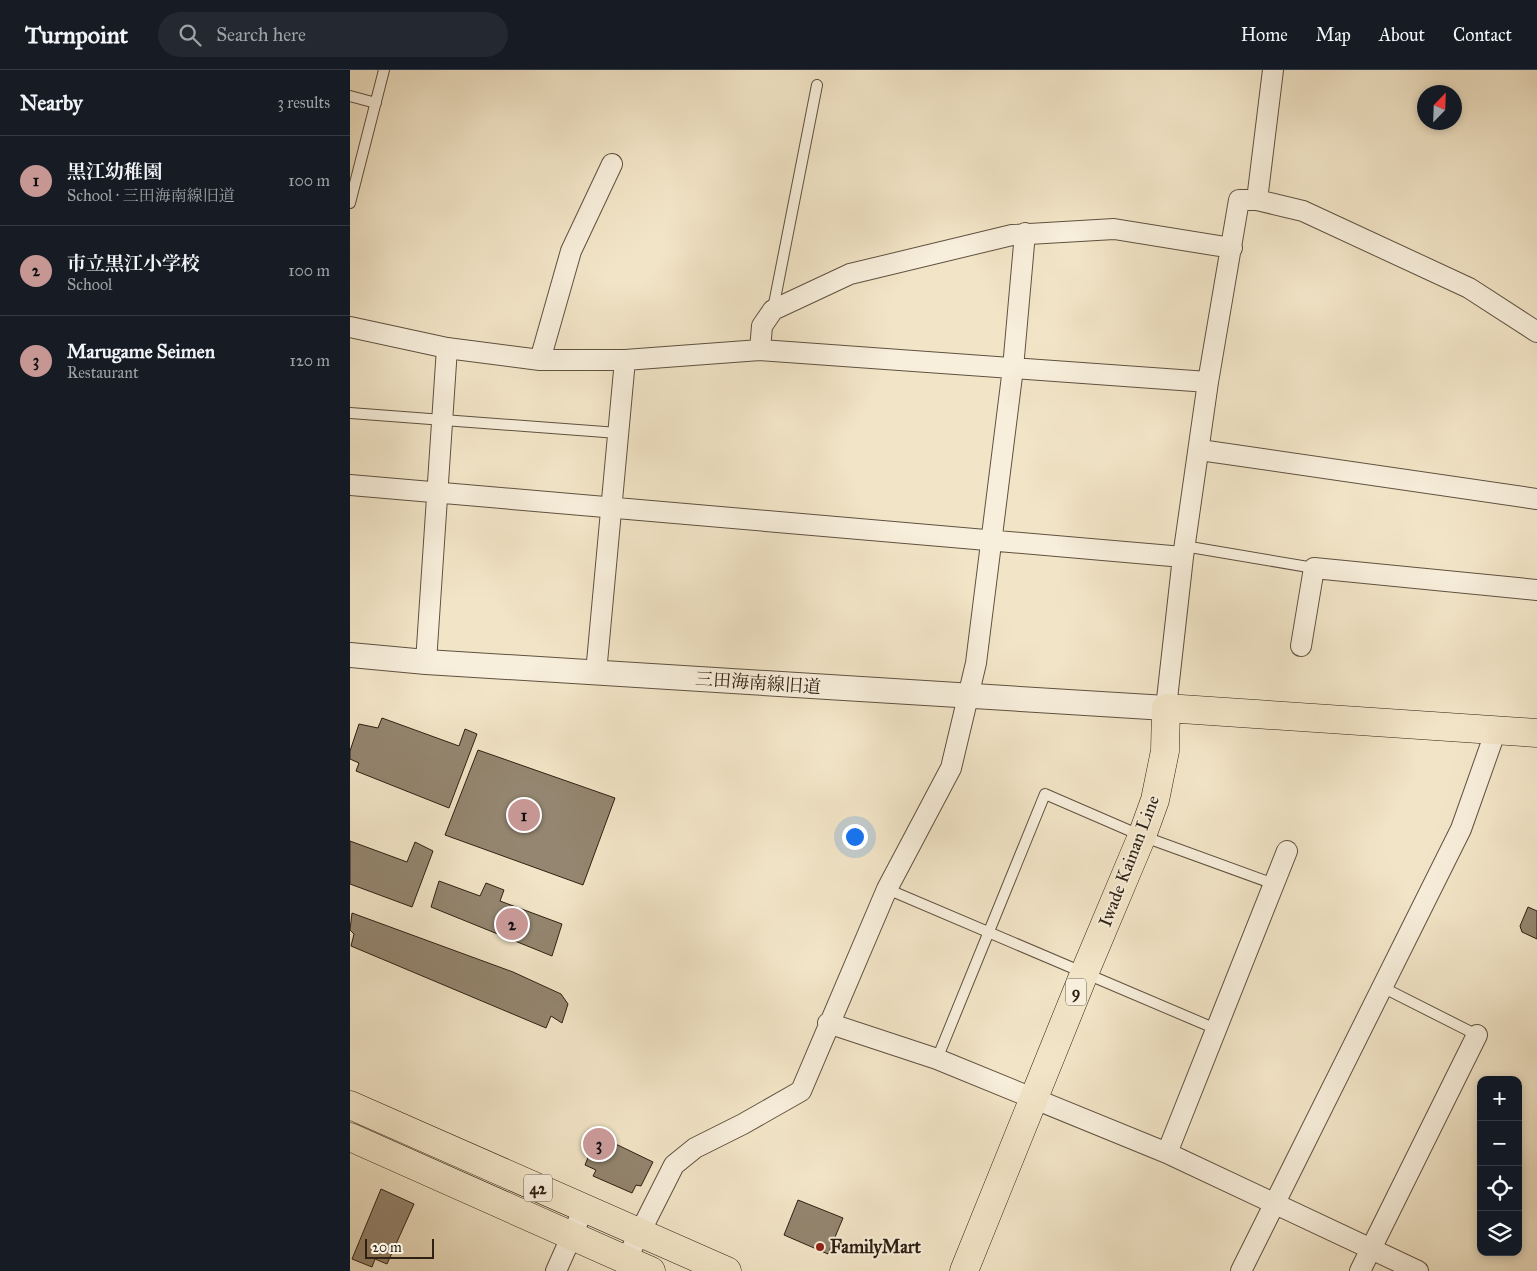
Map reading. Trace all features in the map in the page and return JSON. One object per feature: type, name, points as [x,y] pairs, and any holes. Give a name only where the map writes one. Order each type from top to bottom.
[{"type":"main road","points":[[1166,708],[1537,733]]},
{"type":"main road","name":"Iwade Kainan Line","points":[[964,1271],[1155,800],[1165,751],[1166,708]]},
{"type":"main road","name":"42","points":[[350,1105],[727,1271]]},
{"type":"main road","name":"42","points":[[350,1137],[651,1271]]},
{"type":"street","points":[[1257,200],[1273,70]]},
{"type":"street","points":[[540,360],[571,251],[612,164]]},
{"type":"street","points":[[1166,708],[1184,551],[1200,450],[1208,382],[1239,200],[1257,200],[1303,211],[1460,284],[1537,332]]},
{"type":"street","points":[[760,350],[762,326],[773,310],[850,274],[1025,233],[1114,229],[1232,248]]},
{"type":"street","points":[[626,1260],[674,1165],[695,1148],[743,1124],[801,1091],[828,1023],[887,889],[951,768],[970,697],[976,662],[1013,368],[1025,233]]},
{"type":"street","points":[[350,327],[447,348],[540,360],[625,360],[760,350],[1208,382]]},
{"type":"street","points":[[426,662],[447,348]]},
{"type":"street","points":[[596,673],[625,360]]},
{"type":"street","points":[[1200,450],[1537,499]]},
{"type":"street","points":[[350,485],[991,541],[1184,551]]},
{"type":"street","points":[[1301,646],[1314,568],[1537,590]]},
{"type":"street","name":"三田海南線旧道","points":[[350,655],[426,662],[1166,708]]},
{"type":"street","points":[[1241,1271],[1461,829],[1496,730]]},
{"type":"street","points":[[1167,1153],[1287,850]]},
{"type":"street","points":[[828,1023],[937,1059],[1167,1153],[1418,1271]]},
{"type":"street","points":[[1360,1271],[1477,1035]]},
{"type":"street","points":[[556,1271],[584,1208]]},
{"type":"lane","points":[[350,203],[384,70]]},
{"type":"lane","points":[[773,310],[817,85]]},
{"type":"lane","points":[[350,96],[376,103]]},
{"type":"lane","points":[[350,413],[618,434]]},
{"type":"lane","points":[[1184,551],[1314,568]]},
{"type":"lane","points":[[937,1059],[1045,794],[1142,836],[1274,884]]},
{"type":"lane","points":[[887,889],[1216,1029]]},
{"type":"lane","points":[[1382,986],[1477,1035]]},
{"type":"building","points":[[382,718],[459,746],[465,729],[477,734],[449,808],[356,771],[359,763],[350,759],[350,751],[359,724],[378,728]]},
{"type":"building","points":[[478,750],[615,798],[583,885],[445,835]]},
{"type":"building","points":[[350,841],[407,862],[415,842],[433,851],[412,907],[350,884]]},
{"type":"building","points":[[439,881],[480,896],[486,883],[504,890],[500,901],[562,924],[552,956],[431,907]]},
{"type":"building","points":[[1528,907],[1537,911],[1537,939],[1522,932],[1520,926]]},
{"type":"building","points":[[352,913],[513,972],[561,994],[568,1004],[562,1023],[551,1016],[546,1028],[351,946],[354,934],[350,930]]},
{"type":"building","points":[[597,1135],[653,1162],[641,1186],[636,1185],[632,1193],[593,1176],[596,1170],[585,1165]]},
{"type":"building","points":[[381,1189],[414,1204],[387,1264],[375,1259],[372,1267],[352,1259]]},
{"type":"building","points":[[798,1200],[843,1218],[828,1254],[784,1235]]},
{"type":"place","name":"黒江幼稚園","points":[[524,815]]},
{"type":"place","name":"市立黒江小学校","points":[[512,924]]},
{"type":"place","name":"Marugame Seimen","points":[[599,1144]]},
{"type":"place","name":"FamilyMart","points":[[820,1247]]}]
